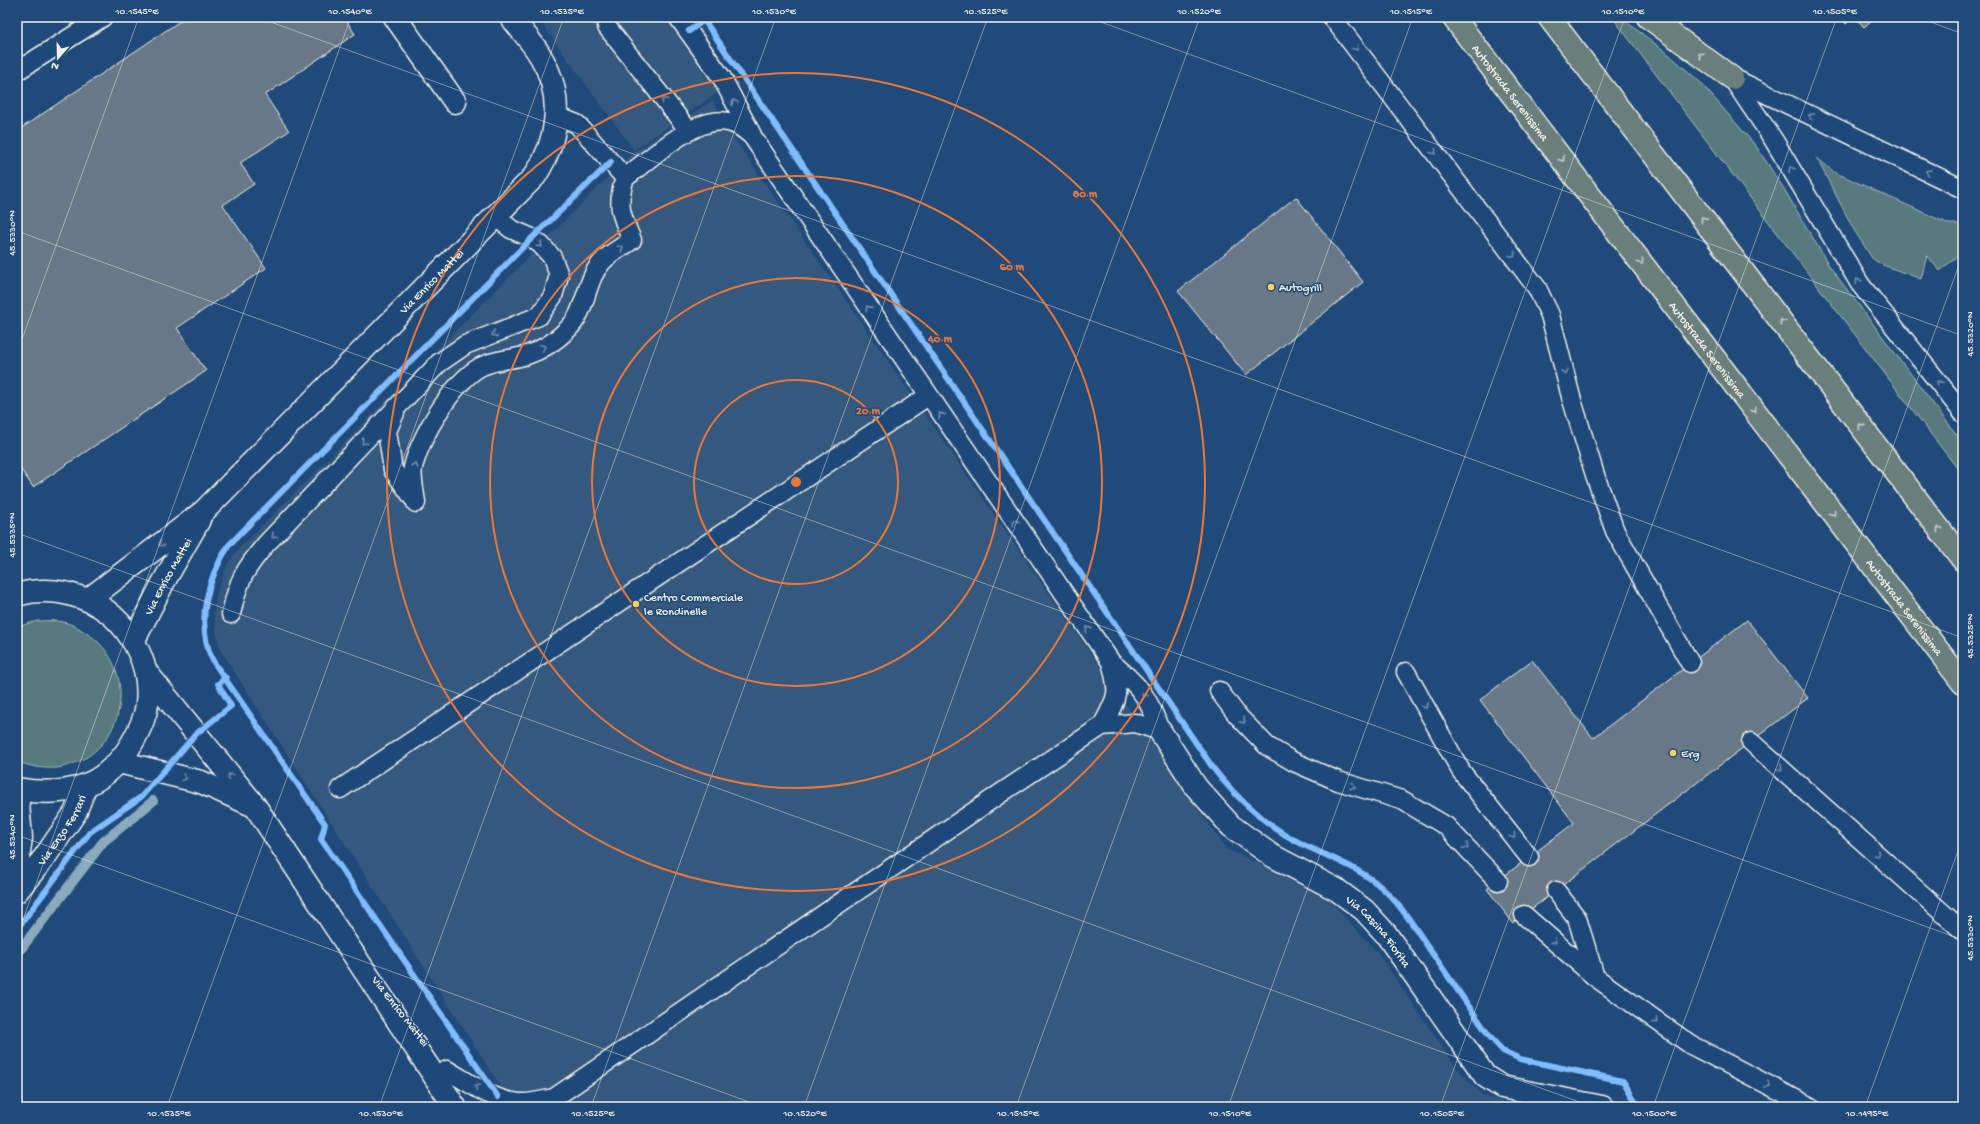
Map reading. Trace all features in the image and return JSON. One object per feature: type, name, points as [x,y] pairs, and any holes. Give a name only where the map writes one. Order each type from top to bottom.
[{"type":"highway","name":"Autostrada Serenissima","points":[[1453,17],[1963,682]]},
{"type":"highway","points":[[1549,17],[1963,560]]},
{"type":"highway","points":[[1648,17],[1732,78]]},
{"type":"street","points":[[395,17],[455,102]]},
{"type":"street","name":"Via Enrico Mattei","points":[[88,599],[203,512],[535,176],[544,162],[555,131],[557,116],[556,100],[548,70],[540,55],[511,17]]},
{"type":"street","name":"Via Enrico Mattei","points":[[134,640],[163,583],[203,512]]},
{"type":"street","points":[[17,789],[40,793],[63,791],[86,785],[104,775],[119,762],[138,735],[147,704],[146,672],[134,640],[114,616],[88,599],[59,591],[21,589]]},
{"type":"street","name":"Via Enrico Mattei","points":[[146,672],[255,806],[455,1107]]},
{"type":"street","name":"Via Cascina Fiorita","points":[[1160,731],[1196,787],[1231,826],[1271,854],[1337,890],[1364,910],[1382,929],[1485,1076],[1502,1087],[1602,1107]]},
{"type":"street","points":[[119,762],[201,782],[255,806]]},
{"type":"street","name":"Via Enzo Ferrari","points":[[17,891],[44,858],[75,813],[86,785]]},
{"type":"street","name":"Via Enzo Ferrari","points":[[17,792],[21,838],[17,865]]},
{"type":"street","name":"Via Enrico Mattei","points":[[328,916],[447,1070],[472,1107]]},
{"type":"lane","points":[[17,71],[103,17]]},
{"type":"lane","points":[[678,17],[722,78],[752,136],[928,396],[1111,662],[1135,682],[1153,709],[1160,731]]},
{"type":"lane","points":[[1332,17],[1537,288],[1550,315],[1571,397],[1595,475],[1615,531],[1690,663]]},
{"type":"lane","points":[[607,27],[688,131]]},
{"type":"lane","points":[[1732,78],[1963,189]]},
{"type":"lane","points":[[1732,78],[1774,139],[1860,284],[1963,413]]},
{"type":"lane","points":[[557,116],[577,124],[625,178]]},
{"type":"lane","points":[[399,405],[387,431],[393,470],[416,503],[413,468],[427,432],[464,379],[481,367],[502,360],[528,355],[551,344],[570,328],[582,308],[595,273],[602,262],[632,240],[622,218],[620,205],[621,191],[625,178],[688,131],[702,124],[715,121],[729,122],[742,127],[752,136]]},
{"type":"lane","points":[[231,614],[236,589],[249,564],[266,544],[439,363],[465,345],[539,316],[553,296],[559,275],[552,257],[532,238],[511,229],[496,217]]},
{"type":"lane","points":[[340,789],[928,396]]},
{"type":"lane","points":[[447,1070],[489,1094],[506,1100],[524,1103],[551,1102],[1000,793],[1102,726],[1117,698],[1117,685],[1111,662]]},
{"type":"lane","points":[[1406,672],[1461,770],[1529,857]]},
{"type":"lane","points":[[1219,691],[1237,715],[1267,746],[1294,762],[1338,781],[1402,800],[1446,826],[1498,880]]},
{"type":"lane","points":[[1102,726],[1135,723],[1160,731]]},
{"type":"lane","points":[[1751,742],[1963,931]]},
{"type":"lane","points":[[1556,891],[1577,918],[1595,977]]},
{"type":"lane","points":[[1524,915],[1595,977],[1691,1045],[1811,1107]]},
{"type":"shaded area","points":[[537,17],[694,17],[736,80],[634,150]]},
{"type":"shaded area","name":"Centro Commerciale le Rondinelle","points":[[713,100],[728,130],[1226,849],[1302,882],[1332,903],[1378,953],[1456,1067],[1482,1095],[1520,1107],[514,1107],[221,651],[216,631],[214,613],[216,595],[227,565],[237,551],[631,154]]},
{"type":"green space","points":[[1612,17],[1619,17],[1624,20],[1666,52],[1700,82],[1756,146],[1784,189],[1830,267],[1963,443],[1963,476]]},
{"type":"green space","points":[[1816,157],[1834,172],[1949,224],[1963,224],[1963,251],[1940,271],[1927,256],[1921,279],[1880,264],[1872,258],[1854,230]]},
{"type":"green space","points":[[37,621],[55,621],[66,623],[88,634],[102,646],[112,662],[118,678],[120,696],[118,713],[111,730],[101,745],[87,757],[72,764],[60,767],[41,768],[17,762],[17,627]]},
{"type":"building","points":[[186,17],[344,17],[355,34],[265,95],[289,131],[240,163],[254,184],[223,205],[266,268],[177,328],[206,371],[33,487],[17,464],[17,131]]},
{"type":"building","points":[[1840,17],[1853,17],[1846,24]]},
{"type":"building","points":[[1855,17],[1875,17],[1864,27]]},
{"type":"building","name":"Autogrill","points":[[1296,197],[1363,282],[1246,375],[1178,291]]},
{"type":"building","points":[[1747,620],[1808,698],[1513,923],[1487,889],[1574,823],[1480,700],[1532,660],[1593,738]]},
{"type":"waterway","points":[[17,954],[103,842],[153,801]]},
{"type":"cycle path","points":[[689,31],[704,20],[1213,768],[1232,791],[1253,811],[1276,829],[1302,844],[1339,861],[1366,876],[1383,889],[1405,914],[1490,1037],[1503,1051],[1520,1059],[1623,1081],[1639,1107]]},
{"type":"cycle path","points":[[498,1097],[321,839],[325,824],[213,661],[205,632],[204,617],[206,602],[215,572],[229,545],[532,238],[611,162]]},
{"type":"cycle path","points":[[17,929],[90,832],[141,797],[196,734],[231,706],[218,684],[226,678]]},
{"type":"place","name":"Autogrill","points":[[1271,287]]},
{"type":"place","name":"Centro Commerciale le Rondinelle","points":[[636,604]]},
{"type":"place","name":"Erg","points":[[1673,753]]}]
